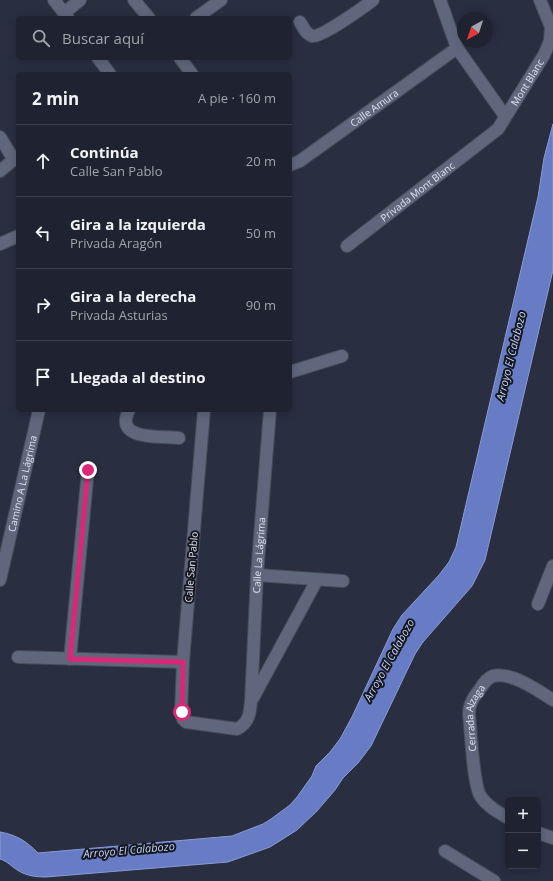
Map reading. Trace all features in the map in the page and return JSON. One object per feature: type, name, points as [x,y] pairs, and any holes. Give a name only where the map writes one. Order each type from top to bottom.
[{"type":"street","points":[[55,1],[66,15],[80,0]]},
{"type":"street","points":[[134,0],[147,16]]},
{"type":"street","points":[[199,16],[221,0]]},
{"type":"street","points":[[300,22],[306,33],[317,36],[374,0]]},
{"type":"street","points":[[440,0],[457,48],[505,116]]},
{"type":"street","name":"Mont Blanc","points":[[489,138],[498,129],[544,55],[550,41],[551,27],[540,0]]},
{"type":"street","name":"Calle Amura","points":[[292,164],[300,161],[457,48]]},
{"type":"street","points":[[100,60],[108,72]]},
{"type":"street","points":[[182,60],[190,72]]},
{"type":"street","points":[[0,137],[16,158],[0,171]]},
{"type":"street","name":"Privada Mont Blanc","points":[[347,246],[489,138]]},
{"type":"street","points":[[0,244],[16,237]]},
{"type":"street","points":[[292,371],[342,356]]},
{"type":"street","name":"Camino A La Lágrima","points":[[0,580],[39,412]]},
{"type":"street","points":[[128,412],[125,417],[126,425],[129,431],[136,434],[179,438]]},
{"type":"street","name":"Calle San Pablo","points":[[186,722],[183,718],[182,712],[183,662],[204,412]]},
{"type":"street","name":"Calle La Lágrima","points":[[186,722],[237,729],[246,722],[249,716],[257,575],[270,412]]},
{"type":"street","points":[[70,659],[88,470]]},
{"type":"street","points":[[538,604],[550,583],[553,566]]},
{"type":"street","points":[[257,575],[344,581]]},
{"type":"street","name":"Calle La Lágrima","points":[[251,701],[318,580]]},
{"type":"street","points":[[18,657],[183,662]]},
{"type":"street","name":"Cerrada Alzaga","points":[[505,816],[484,802],[477,791],[469,714],[471,702],[487,679],[493,676],[502,675],[511,677],[553,700]]},
{"type":"street","points":[[541,834],[553,838]]},
{"type":"street","points":[[445,851],[494,881]]},
{"type":"water","name":"Arroyo El Calabozo","points":[[553,124],[553,270],[485,560],[472,586],[423,642],[415,654],[371,746],[317,811],[297,830],[270,847],[228,862],[46,877],[25,874],[0,859],[0,832],[21,839],[38,853],[232,836],[263,824],[290,805],[297,797],[312,776],[316,766],[340,739],[352,717],[393,629],[402,615],[449,562],[456,547],[538,197],[544,158]]},
{"type":"route","points":[[88,470],[70,659],[183,662],[182,712]]}]
